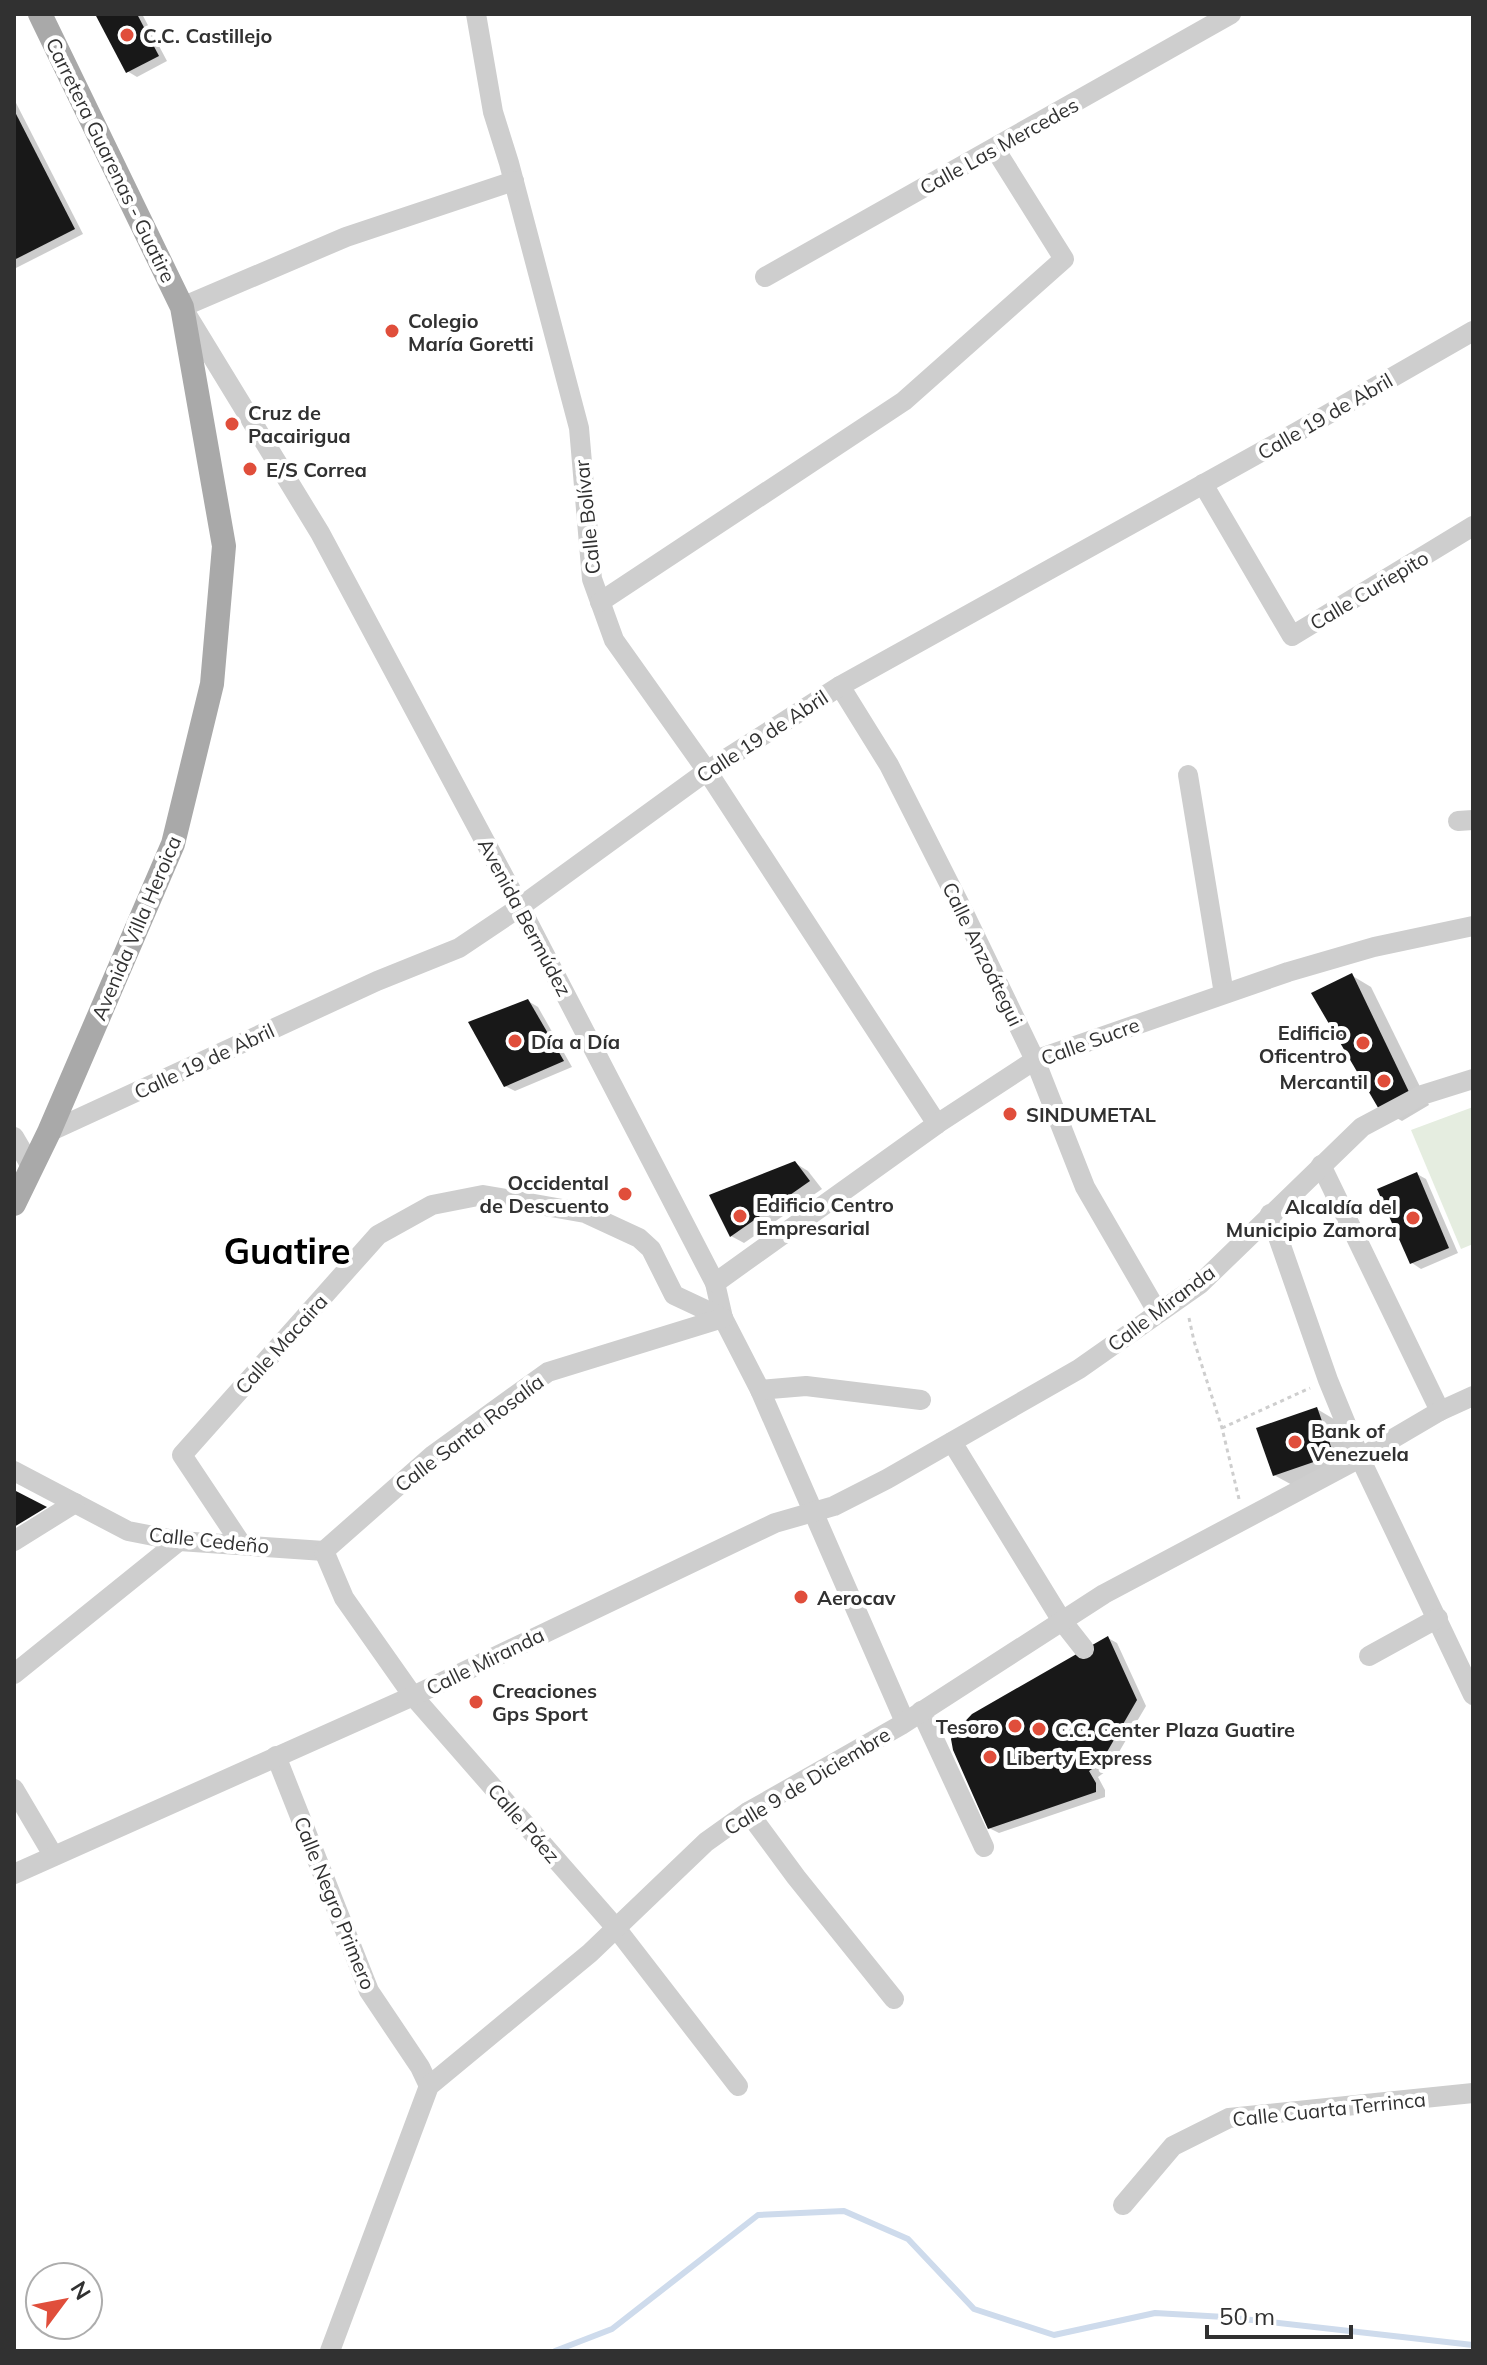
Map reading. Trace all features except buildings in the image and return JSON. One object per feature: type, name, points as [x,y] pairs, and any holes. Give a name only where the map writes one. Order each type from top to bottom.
[{"type":"main road","name":"Carretera Guarenas - Guatire","points":[[40,14],[182,307]]},
{"type":"main road","name":"Avenida Villa Heroica","points":[[14,1204],[49,1132],[173,844],[212,684],[224,546],[182,307]]},
{"type":"street","name":"Calle Bolívar","points":[[476,14],[493,112],[512,172],[579,428],[592,579],[614,640],[707,771],[937,1124]]},
{"type":"street","name":"Calle Las Mercedes","points":[[765,277],[1231,14]]},
{"type":"street","points":[[600,602],[904,401],[1064,259],[995,149]]},
{"type":"street","points":[[182,307],[346,237],[512,172]]},
{"type":"street","name":"Avenida Bermúdez","points":[[182,307],[320,533],[520,907],[715,1283],[723,1318],[760,1390],[812,1513],[913,1716],[984,1847]]},
{"type":"street","name":"Calle 19 de Abril","points":[[49,1132],[377,981],[459,948],[707,771],[840,686],[1473,331]]},
{"type":"street","name":"Calle Curiepito","points":[[1203,484],[1292,636],[1473,526]]},
{"type":"street","name":"Calle Anzoátegui","points":[[840,686],[889,765],[1035,1060],[1085,1187],[1158,1313]]},
{"type":"street","points":[[1188,775],[1224,994]]},
{"type":"street","name":"Calle Sucre","points":[[715,1283],[937,1124],[1035,1060],[1224,994],[1374,947],[1473,926]]},
{"type":"street","name":"Calle Miranda","points":[[14,1874],[413,1696],[775,1523],[834,1506],[952,1442],[1079,1369],[1200,1284],[1362,1127],[1422,1095],[1473,1079]]},
{"type":"street","points":[[14,1137],[32,1168]]},
{"type":"street","points":[[1321,1165],[1440,1411]]},
{"type":"street","name":"Calle Macaira","points":[[242,1545],[182,1455],[378,1235],[432,1205],[483,1195],[585,1213],[639,1238],[651,1249],[674,1295],[723,1318]]},
{"type":"street","points":[[1270,1214],[1328,1380],[1360,1458],[1473,1695]]},
{"type":"street","name":"Calle Santa Rosalía","points":[[324,1551],[433,1455],[548,1372],[723,1318]]},
{"type":"street","points":[[760,1390],[806,1386],[921,1400]]},
{"type":"street","name":"Calle 9 de Diciembre","points":[[330,2351],[429,2086],[590,1953],[706,1842],[748,1812],[913,1716],[1104,1594],[1473,1396]]},
{"type":"street","points":[[952,1442],[1062,1621],[1084,1649]]},
{"type":"street","name":"Calle Cedeño","points":[[14,1471],[128,1531],[179,1541],[324,1551]]},
{"type":"street","points":[[14,1541],[75,1503]]},
{"type":"street","points":[[14,1674],[179,1541]]},
{"type":"street","name":"Calle Páez","points":[[324,1551],[344,1598],[413,1696],[616,1928],[738,2086]]},
{"type":"street","points":[[1369,1656],[1438,1618]]},
{"type":"street","name":"Calle Negro Primero","points":[[276,1756],[369,1991],[420,2067],[429,2086]]},
{"type":"street","points":[[14,1789],[53,1855]]},
{"type":"street","points":[[748,1812],[894,1999]]},
{"type":"street","name":"Calle Cuarta Terrinca","points":[[1123,2205],[1173,2146],[1229,2118],[1473,2093]]},
{"type":"path","points":[[1185,1294],[1194,1341],[1222,1428],[1244,1520]]},
{"type":"path","points":[[1222,1428],[1328,1380]]},
{"type":"shaded area","points":[[1473,1107],[1473,1244],[1461,1249],[1411,1130]]},
{"type":"waterway","points":[[555,2351],[612,2329],[758,2215],[844,2211],[908,2239],[974,2309],[1054,2335],[1155,2313],[1225,2317],[1473,2345]]},
{"type":"place","name":"C.C. Castillejo","points":[[127,35]]},
{"type":"place","name":"Colegio María Goretti","points":[[392,331]]},
{"type":"place","name":"Cruz de Pacairigua","points":[[232,424]]},
{"type":"place","name":"E/S Correa","points":[[250,469]]},
{"type":"place","name":"Día a Día","points":[[515,1041]]},
{"type":"place","name":"Edificio Oficentro","points":[[1363,1043]]},
{"type":"place","name":"Mercantil","points":[[1384,1081]]},
{"type":"place","name":"SINDUMETAL","points":[[1010,1114]]},
{"type":"place","name":"Occidental de Descuento","points":[[625,1194]]},
{"type":"place","name":"Edificio Centro Empresarial","points":[[740,1216]]},
{"type":"place","name":"Alcaldía del Municipio Zamora","points":[[1413,1218]]},
{"type":"place","name":"Bank of Venezuela","points":[[1295,1442]]},
{"type":"place","name":"Aerocav","points":[[801,1597]]},
{"type":"place","name":"Creaciones Gps Sport","points":[[476,1702]]},
{"type":"place","name":"Tesoro","points":[[1015,1726]]},
{"type":"place","name":"C.C. Center Plaza Guatire","points":[[1039,1729]]},
{"type":"place","name":"Liberty Express","points":[[990,1757]]},
{"type":"district","name":"Guatire","points":[[287,1250]]}]
